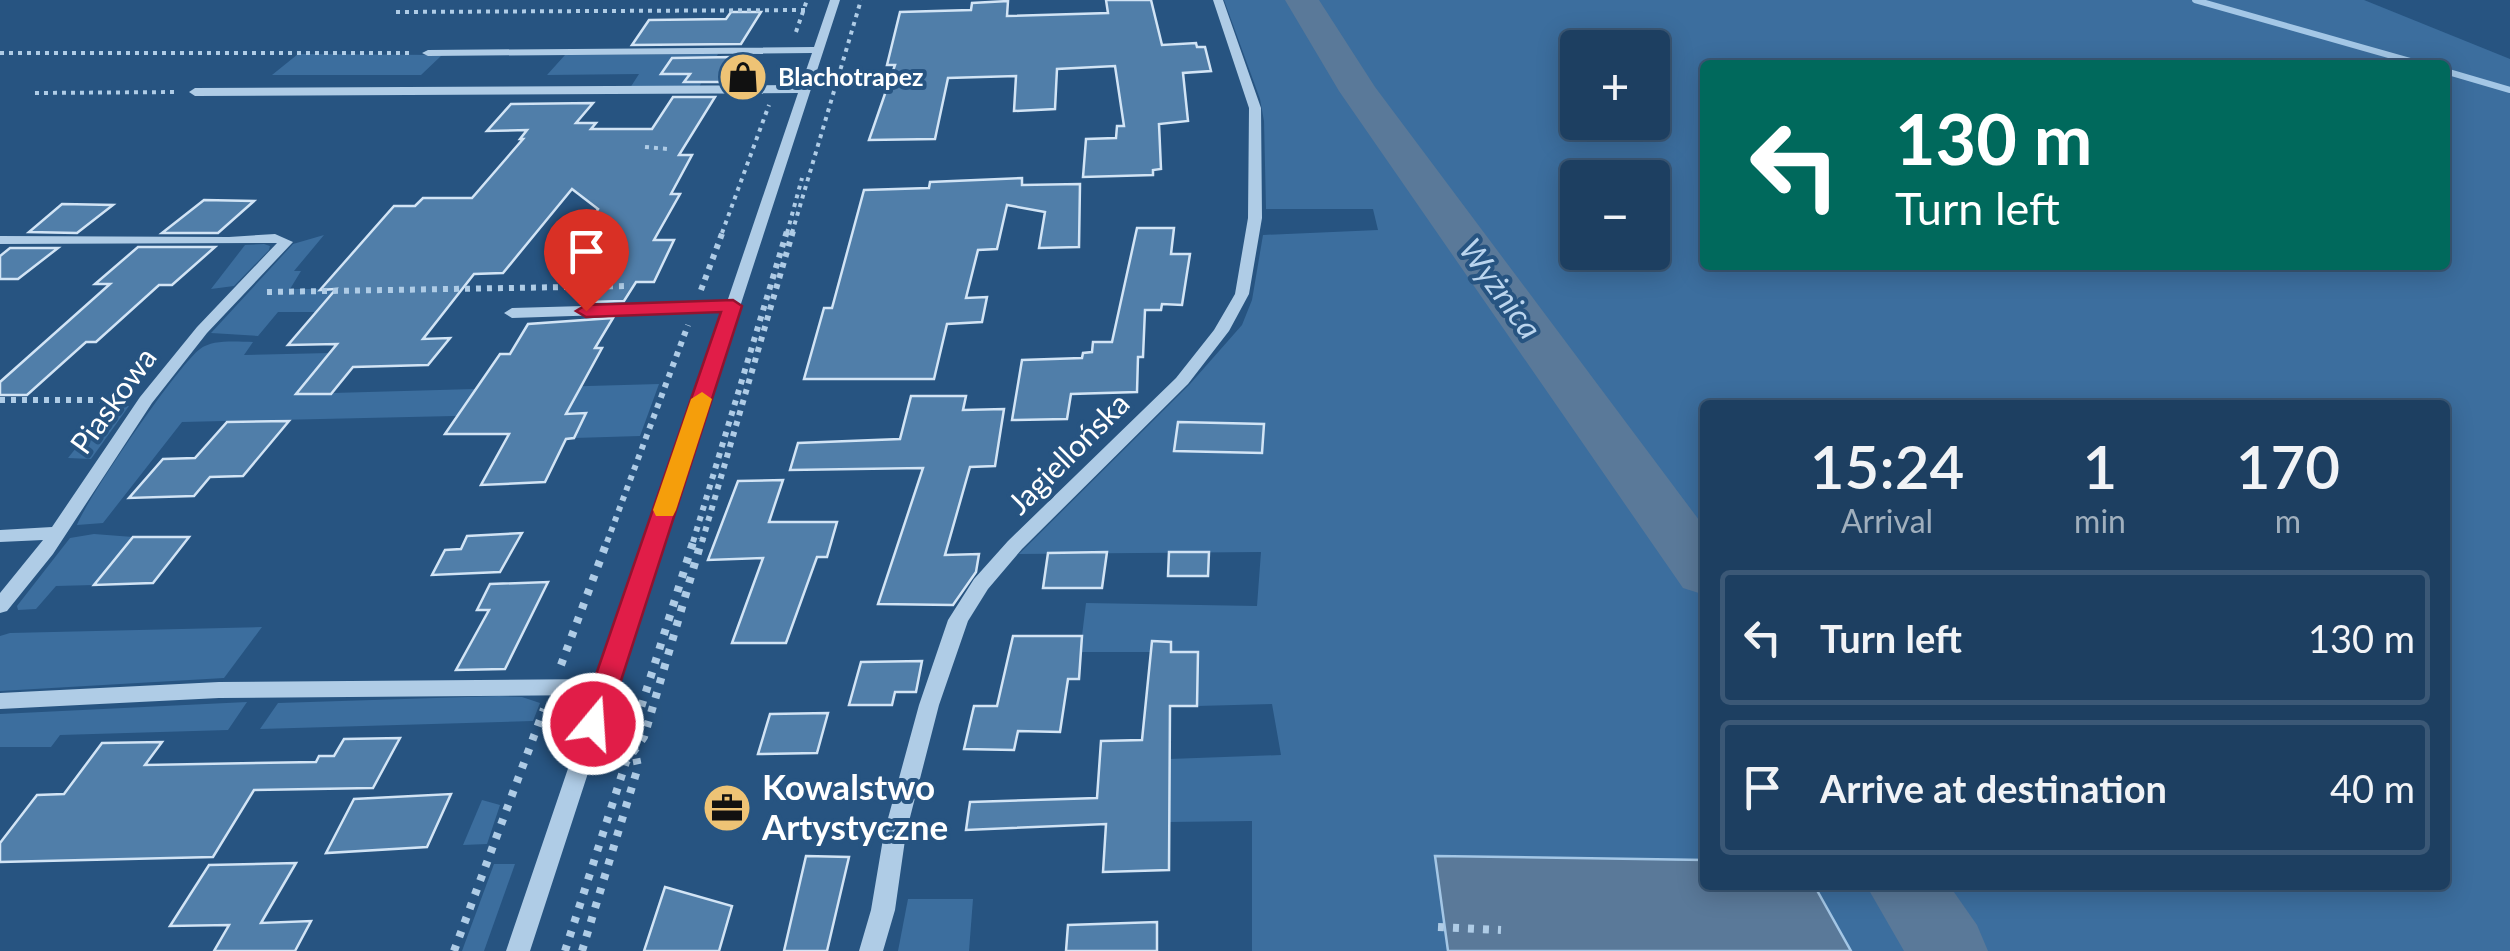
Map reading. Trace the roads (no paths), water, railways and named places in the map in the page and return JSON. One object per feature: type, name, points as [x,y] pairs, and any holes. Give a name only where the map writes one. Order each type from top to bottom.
[{"type":"street","name":"Jagiellońska","points":[[872,951],[900,814],[929,705],[958,620],[981,584],[1015,545],[1182,380],[1221,331],[1242,294],[1255,218],[1256,122],[1218,0]]},
{"type":"street","points":[[518,951],[833,4]]},
{"type":"street","points":[[428,53],[818,50]]},
{"type":"street","points":[[196,92],[805,90]]},
{"type":"street","name":"Piaskowa","points":[[0,240],[285,240],[284,246],[202,330],[146,400],[57,533],[0,606]]},
{"type":"street","points":[[512,313],[733,306]]},
{"type":"street","points":[[0,536],[57,533]]},
{"type":"street","points":[[0,701],[219,690],[606,687]]},
{"type":"waterway","name":"Wyżnica","points":[[1302,0],[1358,91],[1700,566]]},
{"type":"waterway","points":[[2195,0],[2406,60]]},
{"type":"waterway","points":[[2450,72],[2510,90]]},
{"type":"waterway","name":"Wyżnica","points":[[1908,890],[1948,951]]},
{"type":"place","name":"Blachotrapez","points":[[743,77]]},
{"type":"place","name":"Kowalstwo Artystyczne","points":[[727,808]]}]
